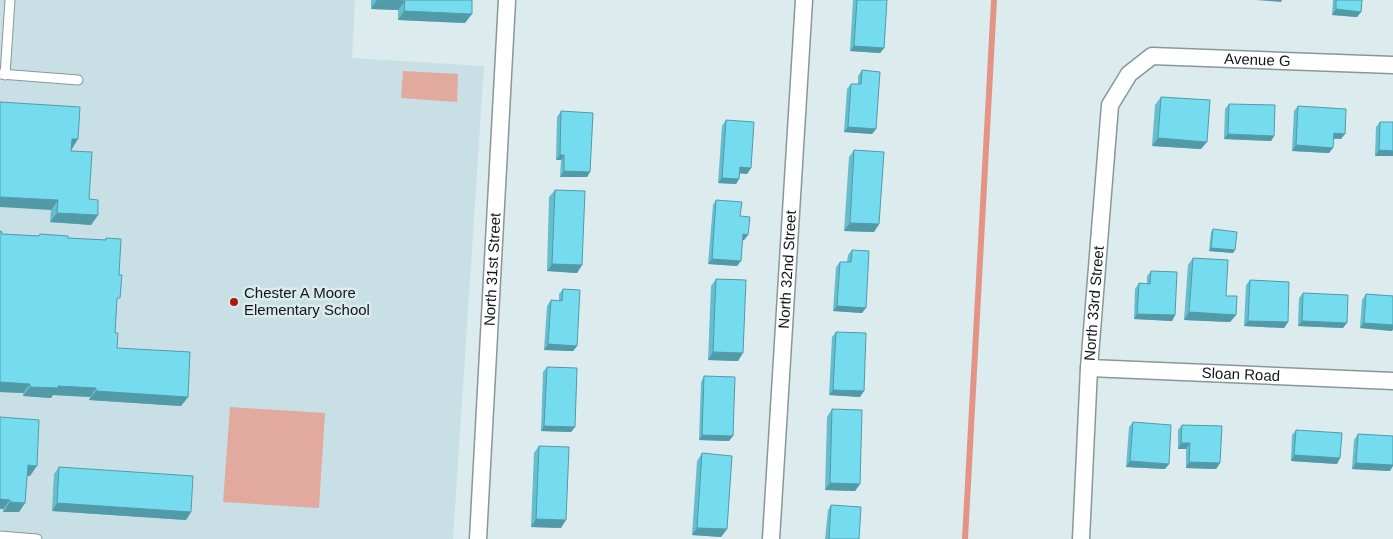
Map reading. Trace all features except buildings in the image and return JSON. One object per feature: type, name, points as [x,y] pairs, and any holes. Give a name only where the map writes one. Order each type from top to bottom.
[{"type":"street","name":"North 31st Street","points":[[478,539],[508,0]]},
{"type":"street","name":"North 32nd Street","points":[[771,539],[804,0]]},
{"type":"street","name":"Avenue G","points":[[1129,74],[1152,56],[1393,64]]},
{"type":"street","name":"North 33rd Street","points":[[1081,539],[1089,368],[1110,105],[1129,74]]},
{"type":"street","name":"Sloan Road","points":[[1089,368],[1393,381]]},
{"type":"lane","points":[[10,0],[3,74],[78,80]]},
{"type":"lane","points":[[0,536],[37,539]]},
{"type":"shaded area","name":"Chester A Moore Elementary School","points":[[0,0],[355,0],[352,58],[484,66],[453,539],[0,539]]},
{"type":"shaded area","points":[[403,71],[458,74],[457,102],[401,98]]},
{"type":"shaded area","points":[[230,407],[325,413],[319,508],[223,502]]},
{"type":"waterway","points":[[965,539],[994,0]]},
{"type":"place","name":"Chester A Moore Elementary School","points":[[234,302]]}]
